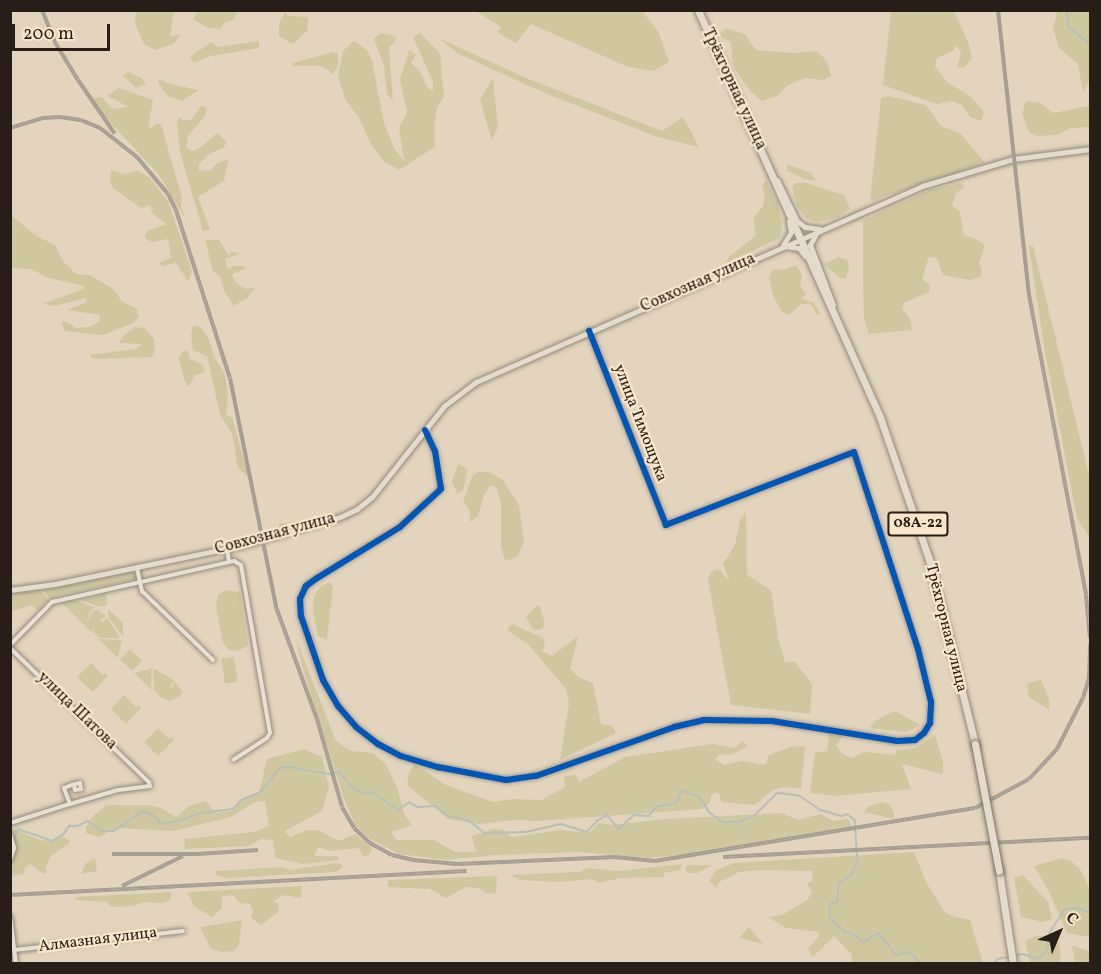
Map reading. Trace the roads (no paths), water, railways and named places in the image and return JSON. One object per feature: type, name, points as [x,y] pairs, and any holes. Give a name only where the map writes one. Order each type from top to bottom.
[{"type":"highway","name":"Трёхгорная улица","points":[[698,10],[835,312],[880,417],[914,510],[947,622],[975,744],[999,871],[1013,963]]},
{"type":"main road","points":[[835,312],[810,245],[814,235],[825,228],[950,177],[1013,159],[1090,149]]},
{"type":"main road","points":[[771,171],[796,221],[811,229],[825,228]]},
{"type":"main road","points":[[771,171],[791,225],[789,238],[781,247]]},
{"type":"main road","name":"Совхозная улица","points":[[10,590],[55,584],[228,549],[339,517],[357,509],[372,497],[444,406],[476,382],[589,330],[825,228]]},
{"type":"main road","points":[[781,247],[794,247],[803,252],[835,312]]},
{"type":"street","name":"улица Тимощука","points":[[425,430],[435,451],[441,489],[400,527],[306,586],[300,599],[301,616],[323,680],[338,706],[356,727],[378,744],[401,756],[438,767],[506,780],[546,773],[674,726],[704,720],[772,721],[897,741],[915,740],[924,733],[930,723],[931,702],[918,649],[854,452],[666,525],[589,330]]},
{"type":"street","points":[[228,549],[230,562]]},
{"type":"street","points":[[10,647],[52,602],[140,580],[234,561],[241,565],[270,733],[267,738],[233,760]]},
{"type":"street","points":[[137,568],[142,591],[213,660]]},
{"type":"street","name":"улица Шатова","points":[[10,647],[144,775],[150,786],[118,790],[70,804]]},
{"type":"street","points":[[10,823],[70,804],[64,788],[74,785]]},
{"type":"street","points":[[10,860],[14,848],[11,835]]},
{"type":"street","points":[[10,916],[16,963]]},
{"type":"street","name":"Алмазная улица","points":[[14,950],[183,931]]},
{"type":"waterway","points":[[1067,10],[1069,27],[1090,44]]},
{"type":"waterway","points":[[14,840],[18,829],[52,841],[63,835],[69,826],[78,826],[88,821],[103,831],[114,831],[143,811],[153,815],[161,823],[179,821],[201,813],[233,809],[242,800],[262,791],[280,768],[289,767],[329,774],[339,772],[356,790],[365,793],[373,792],[398,810],[410,802],[417,807],[436,806],[448,816],[470,821],[485,833],[526,832],[561,824],[587,832],[597,821],[607,815],[619,829],[634,815],[649,816],[656,807],[676,803],[682,791],[699,796],[710,813],[723,822],[738,822],[754,816],[777,793],[788,794],[800,796],[821,810],[842,816],[847,814],[855,820],[858,863],[852,875],[839,884],[838,902],[831,904],[830,918],[844,931],[864,942],[879,933],[896,955],[910,952],[921,964]]},
{"type":"waterway","points":[[1016,955],[1023,954],[1038,959],[1047,951],[1050,932],[1065,909],[1077,908],[1090,912]]},
{"type":"waterway","points":[[993,964],[998,959],[1008,957]]},
{"type":"railway","points":[[42,10],[56,44],[115,134]]},
{"type":"railway","points":[[998,10],[1029,295],[1086,595],[1090,638]]},
{"type":"railway","points":[[10,128],[42,118],[60,117],[81,120],[100,128],[137,157],[168,194],[176,210],[230,378],[276,607],[317,719],[342,807],[354,828],[370,843],[392,855],[413,860],[457,864],[615,857],[655,861],[975,808],[1029,779],[1057,749],[1083,698],[1089,678],[1090,644]]},
{"type":"railway","points":[[723,857],[1090,838]]},
{"type":"railway","points":[[112,854],[198,854],[258,850]]},
{"type":"railway","points":[[122,886],[183,856]]},
{"type":"railway","points":[[10,895],[466,871]]}]
